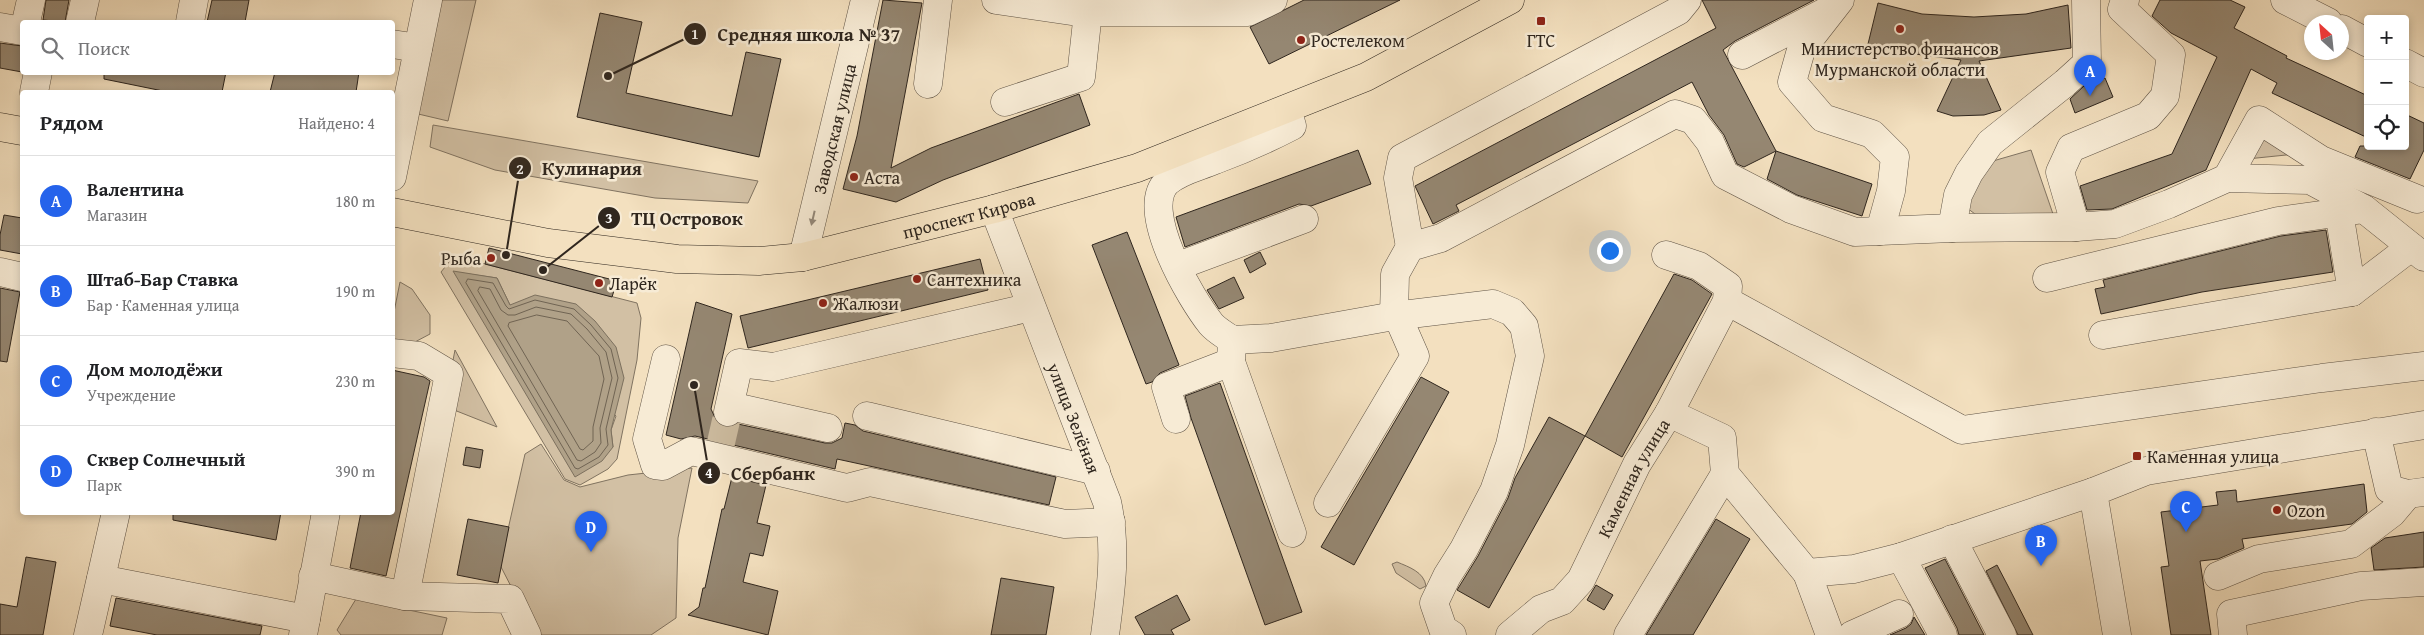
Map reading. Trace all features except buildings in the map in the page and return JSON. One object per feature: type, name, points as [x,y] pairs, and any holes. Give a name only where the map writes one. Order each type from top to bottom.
[{"type":"main road","name":"проспект Кирова","points":[[395,213],[548,243],[677,259],[759,261],[803,257],[994,209],[1137,168],[1366,77],[1478,7],[1510,0]]},
{"type":"main road","points":[[0,127],[20,131]]},
{"type":"street","points":[[26,20],[31,0]]},
{"type":"street","points":[[80,20],[85,0]]},
{"type":"street","points":[[190,20],[194,0]]},
{"type":"street","points":[[395,147],[405,46],[428,0]]},
{"type":"street","name":"Заводская улица","points":[[803,257],[865,0]]},
{"type":"street","points":[[928,84],[938,0]]},
{"type":"street","points":[[996,0],[1088,12],[1248,12],[1273,0]]},
{"type":"street","points":[[1328,503],[1415,356],[1401,324],[1394,316],[1395,274],[1410,247],[1398,178],[1402,158],[1678,11],[1687,0]]},
{"type":"street","points":[[1952,228],[1958,195],[1969,173],[1990,143],[2087,63],[2086,0]]},
{"type":"street","points":[[2076,227],[2060,172],[2071,148],[2148,116],[2164,96],[2171,55],[2122,9],[2125,0]]},
{"type":"street","points":[[2285,0],[2314,15]]},
{"type":"street","points":[[1838,3],[1801,50],[1792,82],[1823,118],[1872,134],[1895,157],[1891,191],[1880,231]]},
{"type":"street","points":[[1742,55],[1838,3]]},
{"type":"street","points":[[1005,102],[1082,77],[1088,12]]},
{"type":"street","points":[[0,27],[20,31]]},
{"type":"street","points":[[2349,34],[2364,41]]},
{"type":"street","points":[[2409,65],[2424,73]]},
{"type":"street","points":[[34,90],[37,75]]},
{"type":"street","points":[[1287,109],[1292,126],[1262,142],[1183,171],[1166,183],[1158,199],[1159,222],[1178,266],[1212,325],[1231,351],[1292,533]]},
{"type":"street","points":[[1410,247],[1441,238],[1675,114],[1693,120],[1710,142],[1725,175],[1791,209],[1855,232],[1952,228],[2076,227],[2116,224],[2169,204],[2228,178],[2310,180],[2351,210],[2417,252],[2352,292],[2102,335]]},
{"type":"street","points":[[2228,178],[2259,120],[2321,160],[2422,197]]},
{"type":"street","name":"улица Зелёная","points":[[994,209],[1096,470],[1111,522],[1113,559],[1105,635]]},
{"type":"street","points":[[2047,278],[2278,221],[2351,210]]},
{"type":"street","points":[[2351,210],[2352,292]]},
{"type":"street","points":[[1178,266],[1304,219]]},
{"type":"street","points":[[1666,255],[1699,266],[1728,286],[1727,301],[1669,414]]},
{"type":"street","points":[[0,272],[20,277]]},
{"type":"street","points":[[1727,301],[1962,430],[2322,378],[2424,366]]},
{"type":"street","points":[[1176,419],[1166,387],[1231,351],[1271,338],[1394,316],[1494,304],[1512,312],[1524,326],[1530,356],[1510,445],[1494,491],[1434,603],[1443,629],[1452,635]]},
{"type":"street","points":[[828,428],[729,409],[739,363],[773,367],[1031,307]]},
{"type":"street","points":[[395,353],[419,356],[449,374],[405,596]]},
{"type":"street","points":[[666,359],[647,438],[655,465],[663,466],[691,451],[719,452],[847,488],[870,482],[1065,524],[1111,522]]},
{"type":"street","name":"Каменная улица","points":[[1510,635],[1538,622],[1562,601],[1581,580],[1637,464],[1669,414],[1722,438],[1725,474]]},
{"type":"street","points":[[867,416],[1096,470]]},
{"type":"street","points":[[1807,573],[1854,569],[1900,557],[2008,522],[2146,471],[2424,425]]},
{"type":"street","points":[[2376,432],[2389,489],[2416,493]]},
{"type":"street","points":[[1628,635],[1725,474],[1807,573],[1830,635]]},
{"type":"street","points":[[2093,492],[2117,635]]},
{"type":"street","points":[[2218,576],[2259,559],[2351,544],[2416,493]]},
{"type":"street","points":[[88,635],[115,515]]},
{"type":"street","points":[[100,579],[304,627],[325,515]]},
{"type":"street","points":[[1952,539],[2002,635]]},
{"type":"street","points":[[1900,557],[1943,635]]},
{"type":"street","points":[[313,576],[405,596],[510,599],[527,635]]},
{"type":"street","points":[[2233,635],[2231,614],[2361,586],[2424,582]]},
{"type":"street","points":[[1852,635],[1899,614]]},
{"type":"shaded area","points":[[439,0],[476,0],[448,121],[414,113]]},
{"type":"shaded area","points":[[433,125],[758,181],[748,203],[655,198],[495,170],[430,147]]},
{"type":"shaded area","points":[[2273,134],[2296,154],[2247,159],[2258,140]]},
{"type":"shaded area","points":[[2031,150],[2053,214],[1979,217],[1967,208],[1986,163]]},
{"type":"shaded area","points":[[454,256],[637,303],[641,318],[637,360],[617,459],[608,469],[580,485],[565,479],[441,272]],"holes":[[[454,272],[497,278],[510,305],[616,416],[611,430],[613,447]]]},
{"type":"shaded area","points":[[400,282],[412,289],[430,315],[430,334],[413,343],[395,339],[395,307]]},
{"type":"shaded area","points":[[455,350],[497,427],[444,406]]},
{"type":"shaded area","points":[[541,444],[564,480],[580,487],[628,475],[692,468],[678,538],[676,618],[651,635],[536,635],[500,565],[525,454]]},
{"type":"shaded area","points":[[1397,562],[1419,574],[1425,581],[1426,586],[1420,589],[1396,573],[1392,564]]},
{"type":"shaded area","points":[[356,599],[447,618],[442,635],[341,635],[337,630]]},
{"type":"water","points":[[453,271],[497,278],[510,305],[535,295],[576,304],[595,321],[616,347],[624,378],[611,430],[613,447],[602,461],[575,477]]},
{"type":"tunnel","points":[[720,447],[728,412]]},
{"type":"place","name":"ГТС","points":[[1541,21]]},
{"type":"place","name":"Министерство финансов Мурманской области","points":[[1900,29]]},
{"type":"place","name":"Ростелеком","points":[[1301,40]]},
{"type":"place","name":"Средняя школа № 37","points":[[608,76]]},
{"type":"place","name":"Валентина","points":[[2090,96]]},
{"type":"place","name":"Аста","points":[[854,177]]},
{"type":"place","name":"Кулинария","points":[[506,255]]},
{"type":"place","name":"Рыба","points":[[491,258]]},
{"type":"place","name":"ТЦ Островок","points":[[543,270]]},
{"type":"place","name":"Сантехника","points":[[917,279]]},
{"type":"place","name":"Ларёк","points":[[599,283]]},
{"type":"place","name":"Жалюзи","points":[[823,303]]},
{"type":"place","name":"Сбербанк","points":[[694,385]]},
{"type":"place","name":"Каменная улица","points":[[2137,456]]},
{"type":"place","name":"Ozon","points":[[2277,510]]},
{"type":"place","name":"Дом молодёжи","points":[[2186,532]]},
{"type":"place","name":"Сквер Солнечный","points":[[591,552]]},
{"type":"place","name":"Штаб-Бар Ставка","points":[[2041,566]]}]
